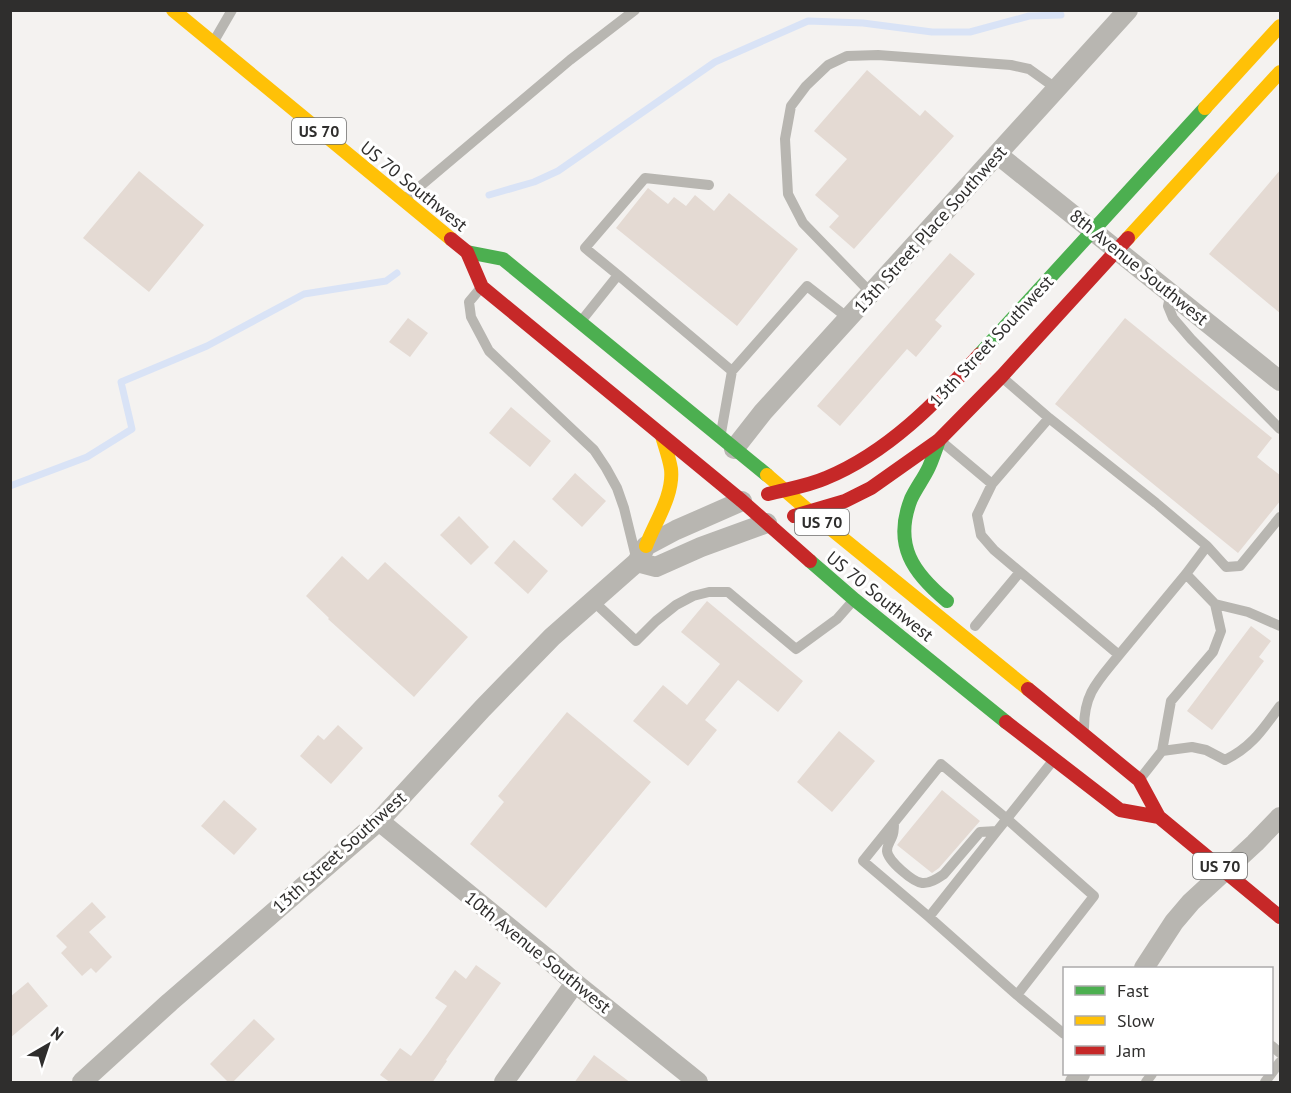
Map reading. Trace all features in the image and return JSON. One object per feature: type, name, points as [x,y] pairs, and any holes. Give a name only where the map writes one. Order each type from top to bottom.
[{"type":"main road","name":"US 70 Southwest","points":[[172,10],[466,252],[482,287],[742,501],[855,600],[1054,760],[1120,810],[1160,817]]},
{"type":"main road","name":"13th Street Southwest","points":[[742,501],[832,476],[865,459],[927,410],[1281,26]]},
{"type":"main road","name":"13th Street Southwest","points":[[767,524],[845,501],[871,488],[939,440],[1002,376],[1281,72]]},
{"type":"main road","name":"US 70 Southwest","points":[[466,252],[503,259],[784,489],[808,512],[1139,780],[1160,817],[1281,917]]},
{"type":"main road","points":[[642,554],[670,487],[669,461],[662,436]]},
{"type":"main road","points":[[939,440],[928,469],[910,501],[905,525],[906,545],[914,567],[933,589],[971,622]]},
{"type":"main road","points":[[1052,693],[1065,718]]},
{"type":"street","name":"13th Street Place Southwest","points":[[727,443],[763,412],[1128,10]]},
{"type":"street","name":"8th Avenue Southwest","points":[[998,154],[1281,381]]},
{"type":"street","name":"13th Street Southwest","points":[[82,1083],[170,1002],[379,821],[552,637],[642,554],[676,530],[742,501]]},
{"type":"street","name":"13th Street Southwest","points":[[642,554],[656,567],[700,547],[767,524]]},
{"type":"street","points":[[1145,967],[1174,922],[1191,902],[1281,817]]},
{"type":"street","name":"10th Avenue Southwest","points":[[379,821],[698,1083]]},
{"type":"street","points":[[504,1083],[575,983]]},
{"type":"lane","points":[[213,44],[232,10]]},
{"type":"lane","points":[[404,200],[570,60],[634,10]]},
{"type":"lane","points":[[871,293],[803,223],[788,194],[785,139],[791,106],[806,86],[828,65],[847,56],[878,55],[1011,65],[1029,69],[1057,88]]},
{"type":"lane","points":[[709,185],[645,178],[585,248],[732,371]]},
{"type":"lane","points":[[580,322],[618,275]]},
{"type":"lane","points":[[727,443],[732,371],[807,286],[848,318]]},
{"type":"lane","points":[[482,287],[469,303],[471,317],[489,351],[594,450],[618,488],[642,554]]},
{"type":"lane","points":[[1171,292],[1168,306],[1173,318],[1281,429]]},
{"type":"lane","points":[[1002,376],[1049,418],[1207,546],[1226,567],[1240,566],[1281,517]]},
{"type":"lane","points":[[1049,418],[992,483],[977,515],[981,535],[993,550],[1119,655]]},
{"type":"lane","points":[[939,440],[992,483]]},
{"type":"lane","points":[[1084,734],[1084,712],[1092,688],[1207,546]]},
{"type":"lane","points":[[971,622],[1020,572]]},
{"type":"lane","points":[[1139,780],[1162,751],[1171,702],[1213,652],[1221,631],[1215,604],[1186,574]]},
{"type":"lane","points":[[593,601],[636,641],[675,605],[693,596],[709,592],[728,592],[796,649],[837,619],[855,600]]},
{"type":"lane","points":[[1215,604],[1248,612],[1281,626]]},
{"type":"lane","points":[[1162,751],[1192,747],[1206,750],[1225,760],[1240,753],[1255,739],[1281,706]]},
{"type":"lane","points":[[929,917],[1054,760]]},
{"type":"lane","points":[[1017,995],[1094,896],[941,764],[864,861],[1017,995],[1063,1032]]},
{"type":"lane","points":[[894,823],[893,836],[887,849],[888,855],[916,881],[924,883],[938,879],[944,874],[980,832],[997,831]]},
{"type":"building","points":[[867,70],[920,116],[925,110],[954,136],[854,249],[829,227],[839,216],[815,195],[847,159],[814,131]]},
{"type":"building","points":[[1281,169],[1281,314],[1209,254]]},
{"type":"building","points":[[139,171],[204,225],[149,292],[83,238]]},
{"type":"building","points":[[648,188],[668,204],[674,197],[686,206],[695,195],[714,211],[729,193],[798,249],[737,326],[616,228]]},
{"type":"building","points":[[950,253],[975,274],[935,320],[942,326],[916,357],[907,349],[840,426],[817,406]]},
{"type":"building","points":[[408,318],[428,333],[410,357],[389,342]]},
{"type":"building","points":[[1125,318],[1272,438],[1257,457],[1281,476],[1281,500],[1238,553],[1055,404]]},
{"type":"building","points":[[511,407],[551,441],[530,467],[489,433]]},
{"type":"building","points":[[575,473],[606,501],[582,527],[552,499]]},
{"type":"building","points":[[459,516],[489,547],[471,565],[440,535]]},
{"type":"building","points":[[514,540],[548,571],[528,594],[494,563]]},
{"type":"building","points":[[342,556],[368,580],[385,562],[468,637],[414,697],[306,596]]},
{"type":"building","points":[[707,601],[803,681],[778,712],[738,680],[705,720],[717,730],[688,766],[633,721],[663,685],[687,705],[720,664],[681,632]]},
{"type":"building","points":[[1251,626],[1271,641],[1259,657],[1264,661],[1212,730],[1187,711]]},
{"type":"building","points":[[567,712],[651,782],[546,908],[470,844],[504,802],[498,796]]},
{"type":"building","points":[[338,725],[363,748],[331,784],[300,756],[318,735],[324,740]]},
{"type":"building","points":[[839,731],[875,761],[832,812],[797,782]]},
{"type":"building","points":[[942,790],[980,821],[932,873],[897,845]]},
{"type":"building","points":[[224,800],[257,829],[234,855],[201,826]]},
{"type":"building","points":[[92,902],[106,917],[89,932],[112,957],[96,973],[91,968],[82,976],[61,953],[67,947],[56,936]]},
{"type":"building","points":[[476,965],[501,983],[432,1083],[391,1083],[380,1075],[400,1048],[411,1056],[428,1033],[447,1006],[435,998],[455,970],[466,979]]},
{"type":"building","points":[[28,982],[48,1006],[10,1038],[10,997]]},
{"type":"building","points":[[254,1019],[275,1039],[232,1083],[229,1083],[210,1064]]},
{"type":"building","points":[[594,1055],[631,1083],[574,1083]]},
{"type":"waterway","points":[[489,195],[534,182],[558,171],[715,62],[808,21],[863,23],[932,32],[970,32],[1029,16],[1061,15]]},
{"type":"waterway","points":[[10,486],[87,457],[132,429],[121,382],[207,346],[304,294],[386,281],[397,273]]},
{"type":"traffic: fast","points":[[980,354],[1205,108]]},
{"type":"traffic: fast","points":[[467,252],[503,259],[767,475]]},
{"type":"traffic: fast","points":[[939,440],[929,467],[911,499],[904,530],[906,544],[916,569],[924,580],[947,601]]},
{"type":"traffic: fast","points":[[810,561],[1006,722]]},
{"type":"traffic: slow","points":[[173,10],[451,239]]},
{"type":"traffic: slow","points":[[1205,108],[1280,26]]},
{"type":"traffic: slow","points":[[1128,238],[1280,72]]},
{"type":"traffic: slow","points":[[646,546],[670,489],[671,469],[662,436]]},
{"type":"traffic: slow","points":[[767,475],[1028,689]]},
{"type":"traffic: jam","points":[[794,516],[845,501],[871,488],[939,440],[1002,376],[1128,238]]},
{"type":"traffic: jam","points":[[451,239],[467,252],[482,287],[742,501],[810,561]]},
{"type":"traffic: jam","points":[[768,494],[819,481],[870,455],[910,425],[980,354]]},
{"type":"traffic: jam","points":[[1028,689],[1139,780],[1159,817],[1280,917]]},
{"type":"traffic: jam","points":[[1006,722],[1120,810],[1159,817]]}]
